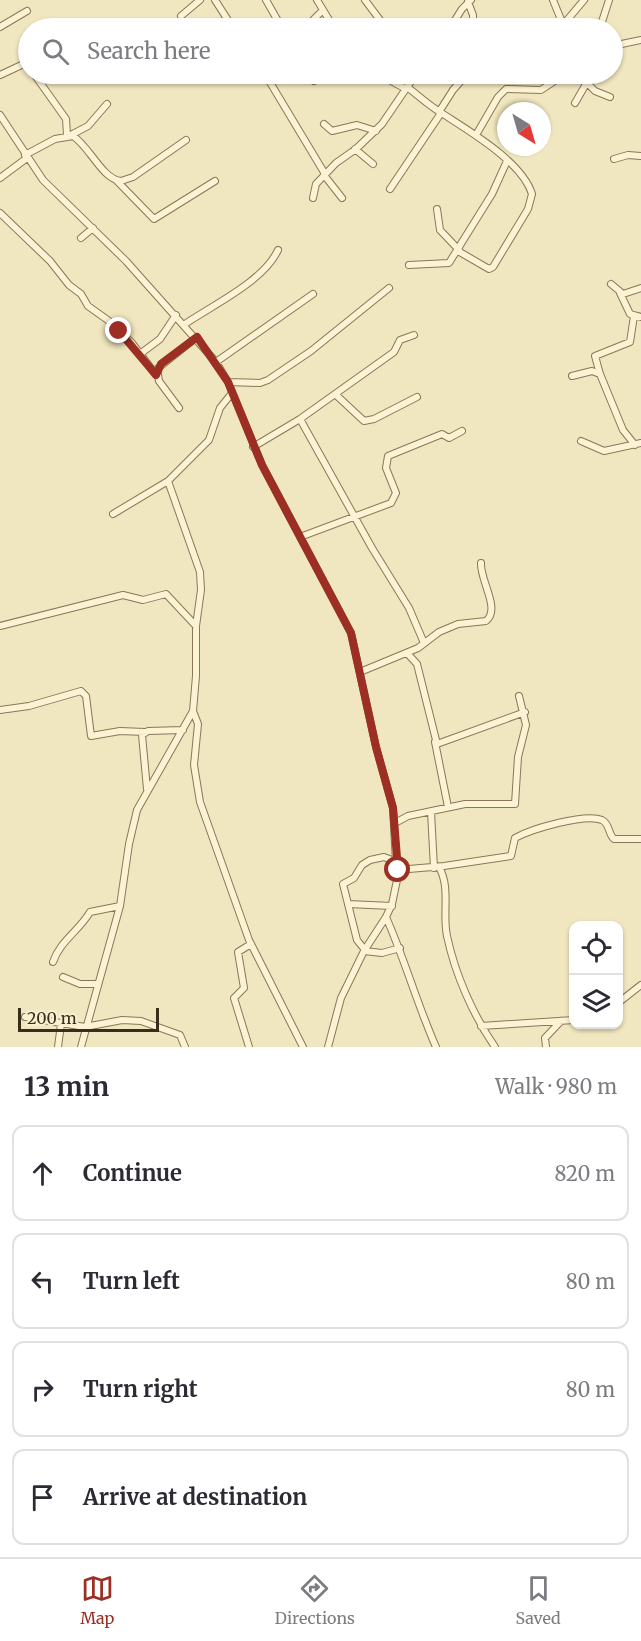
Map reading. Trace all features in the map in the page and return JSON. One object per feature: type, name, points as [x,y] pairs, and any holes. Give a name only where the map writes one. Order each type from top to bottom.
[{"type":"street","points":[[181,16],[200,0]]},
{"type":"street","points":[[215,0],[227,18]]},
{"type":"street","points":[[266,0],[276,18]]},
{"type":"street","points":[[317,0],[326,18]]},
{"type":"street","points":[[365,0],[378,18]]},
{"type":"street","points":[[553,0],[560,18]]},
{"type":"street","points":[[571,18],[584,0]]},
{"type":"street","points":[[603,18],[609,0]]},
{"type":"street","points":[[457,18],[470,1]]},
{"type":"street","points":[[470,1],[473,18]]},
{"type":"street","points":[[0,27],[27,11]]},
{"type":"street","points":[[314,18],[321,11]]},
{"type":"street","points":[[623,44],[641,40]]},
{"type":"street","points":[[0,75],[18,67]]},
{"type":"street","points":[[41,84],[66,119],[68,136]]},
{"type":"street","points":[[271,84],[342,198]]},
{"type":"street","points":[[400,84],[440,113],[476,135],[507,160],[531,188],[532,199],[528,209],[491,268],[458,250],[440,230],[437,209]]},
{"type":"street","points":[[313,198],[316,184],[392,113],[409,84]]},
{"type":"street","points":[[390,189],[458,84]]},
{"type":"street","points":[[476,135],[498,97],[506,89],[542,90],[551,84]]},
{"type":"street","points":[[574,103],[586,84],[600,94],[610,97]]},
{"type":"street","points":[[0,178],[26,157],[85,128],[107,104]]},
{"type":"street","points":[[1,118],[26,157],[53,192],[93,228],[177,315],[216,362],[228,382],[254,447],[348,627],[395,823],[398,870],[392,906],[364,950],[340,998],[328,1047]]},
{"type":"street","points":[[324,124],[332,131],[357,125],[376,130]]},
{"type":"street","points":[[68,136],[79,140],[154,219],[215,181]]},
{"type":"street","points":[[116,180],[133,177],[186,140]]},
{"type":"street","points":[[355,149],[373,164]]},
{"type":"street","points":[[614,159],[628,155],[641,156]]},
{"type":"street","points":[[409,265],[445,264],[458,250],[470,225],[492,194],[507,160]]},
{"type":"street","points":[[0,213],[50,261],[69,285],[81,294],[88,306],[109,321],[140,354],[179,408]]},
{"type":"street","points":[[81,238],[93,228]]},
{"type":"street","points":[[185,324],[262,272],[273,260],[278,250]]},
{"type":"street","points":[[611,284],[620,293],[628,311],[638,317],[632,340],[595,356],[600,374],[628,438],[638,444]]},
{"type":"street","points":[[228,382],[260,383],[268,380],[312,351],[389,288]]},
{"type":"street","points":[[620,293],[626,294],[641,288]]},
{"type":"street","points":[[216,362],[313,294]]},
{"type":"street","points":[[140,354],[160,339],[177,315]]},
{"type":"street","points":[[254,447],[300,420],[394,352],[400,340],[414,335]]},
{"type":"street","points":[[156,375],[161,364],[197,337]]},
{"type":"street","points":[[572,376],[592,372],[600,374]]},
{"type":"street","points":[[112,514],[168,481],[209,440],[220,408],[231,393]]},
{"type":"street","points":[[334,394],[364,421],[374,419],[417,398]]},
{"type":"street","points":[[300,420],[411,611],[424,643]]},
{"type":"street","points":[[300,537],[383,508],[394,501],[396,493],[386,468],[388,456],[430,438],[442,434],[449,438],[462,431]]},
{"type":"street","points":[[624,448],[628,438]]},
{"type":"street","points":[[581,441],[604,451],[638,444]]},
{"type":"street","points":[[168,481],[200,572],[201,590],[196,626],[193,711],[198,732],[194,765],[196,787],[251,945],[303,1047]]},
{"type":"street","points":[[360,672],[407,653],[458,624],[490,619],[492,607],[482,577],[481,563]]},
{"type":"street","points":[[0,626],[123,595],[143,600],[162,594],[171,597],[196,626]]},
{"type":"street","points":[[407,653],[417,664],[448,807]]},
{"type":"street","points":[[0,710],[29,706],[81,691],[86,696],[91,736],[120,731],[183,730]]},
{"type":"street","points":[[395,823],[408,816],[448,807],[474,804],[513,805],[517,802],[518,757],[526,724],[525,712],[519,696]]},
{"type":"street","points":[[81,1047],[120,906],[137,810],[193,711]]},
{"type":"street","points":[[436,751],[443,744],[525,712]]},
{"type":"street","points":[[145,732],[141,737],[147,789]]},
{"type":"street","points":[[435,742],[443,744]]},
{"type":"street","points":[[431,812],[437,867],[446,885],[447,938],[460,978],[481,1026],[495,1047]]},
{"type":"street","points":[[398,870],[437,867],[511,856],[515,838],[550,824],[597,819],[606,823],[614,839],[641,839]]},
{"type":"street","points":[[397,862],[380,857],[362,865],[354,878],[342,884],[357,940],[364,950],[382,953],[400,948]]},
{"type":"street","points":[[348,904],[392,906]]},
{"type":"street","points":[[53,962],[59,946],[72,935],[90,912],[120,906]]},
{"type":"street","points":[[386,916],[400,948],[418,1007],[436,1047]]},
{"type":"street","points":[[249,1047],[234,998],[244,988],[238,952],[251,945]]},
{"type":"street","points":[[63,977],[80,984],[98,984]]},
{"type":"street","points":[[623,999],[641,985]]},
{"type":"street","points":[[25,1017],[85,1027],[122,1020],[141,1021],[180,1035],[185,1047]]},
{"type":"street","points":[[481,1026],[569,1020]]},
{"type":"street","points":[[546,1047],[545,1038],[561,1021]]},
{"type":"street","points":[[58,1047],[61,1024]]},
{"type":"route","points":[[119,331],[132,343],[156,375],[161,364],[197,337],[212,355],[228,382],[262,465],[351,633],[376,747],[393,808],[398,870]]}]
